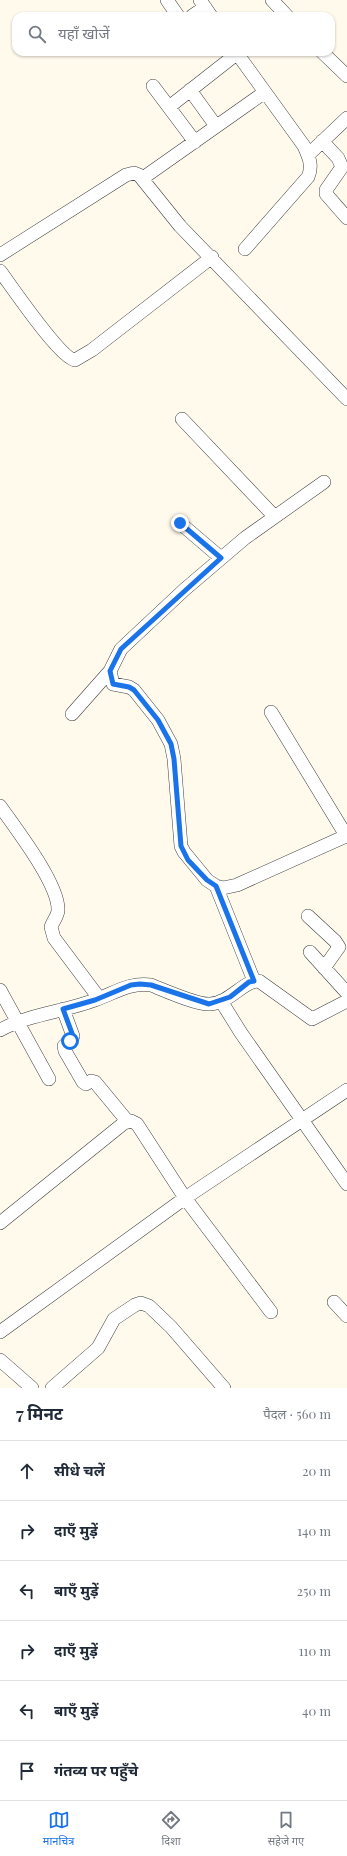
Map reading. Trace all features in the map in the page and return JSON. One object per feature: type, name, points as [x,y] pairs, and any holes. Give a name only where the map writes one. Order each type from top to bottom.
[{"type":"street","points":[[166,0],[175,12]]},
{"type":"street","points":[[272,0],[282,12]]},
{"type":"street","points":[[169,107],[232,56]]},
{"type":"street","points":[[240,56],[304,146],[308,155],[311,170],[308,178],[245,249]]},
{"type":"street","points":[[327,56],[345,70]]},
{"type":"street","points":[[153,86],[195,142]]},
{"type":"street","points":[[190,90],[216,126]]},
{"type":"street","points":[[143,178],[265,92]]},
{"type":"street","points":[[308,155],[347,118]]},
{"type":"street","points":[[322,142],[338,158],[342,167],[326,190],[326,194],[347,218]]},
{"type":"street","points":[[0,255],[126,175],[134,173],[143,178],[180,226],[212,257],[347,399]]},
{"type":"street","points":[[0,271],[56,345],[66,356],[75,360],[92,350],[212,257]]},
{"type":"street","points":[[182,418],[274,516]]},
{"type":"street","points":[[72,714],[110,671],[121,649],[221,558],[274,516],[324,482]]},
{"type":"street","points":[[180,523],[221,558]]},
{"type":"street","points":[[110,671],[113,684],[129,687],[134,690],[166,734],[174,759],[181,846],[188,860],[207,880],[216,886],[223,888],[237,885],[347,837],[271,712]]},
{"type":"street","points":[[0,806],[48,880],[58,907],[58,915],[51,927],[54,938],[99,998]]},
{"type":"street","points":[[216,886],[254,981]]},
{"type":"street","points":[[308,916],[339,947],[339,950],[324,968]]},
{"type":"street","points":[[310,952],[347,993]]},
{"type":"street","points":[[0,1030],[38,1015],[99,998],[131,985],[140,984],[151,985],[209,1004],[221,1001],[254,981],[259,981],[312,1019],[347,1001]]},
{"type":"street","points":[[0,990],[49,1079]]},
{"type":"street","points":[[221,1001],[241,1033],[347,1184]]},
{"type":"street","points":[[63,1009],[73,1036],[64,1046],[65,1051],[84,1082],[86,1084],[91,1081],[95,1082],[128,1122]]},
{"type":"street","points":[[0,1332],[185,1198],[347,1090]]},
{"type":"street","points":[[0,1223],[124,1123],[131,1122],[137,1124],[185,1198],[271,1312]]},
{"type":"street","points":[[334,1302],[347,1316]]},
{"type":"street","points":[[52,1388],[98,1348],[114,1319],[135,1305],[142,1303],[149,1306],[171,1327],[224,1388]]},
{"type":"street","points":[[0,1360],[32,1388]]},
{"type":"route","points":[[70,1041],[73,1036],[63,1009],[95,1000],[131,985],[151,985],[209,1004],[230,997],[249,982],[254,981],[216,886],[207,880],[188,860],[181,846],[174,759],[171,744],[158,720],[150,709],[132,688],[127,686],[116,686],[113,684],[110,671],[121,649],[184,590],[221,558],[180,523]]}]
